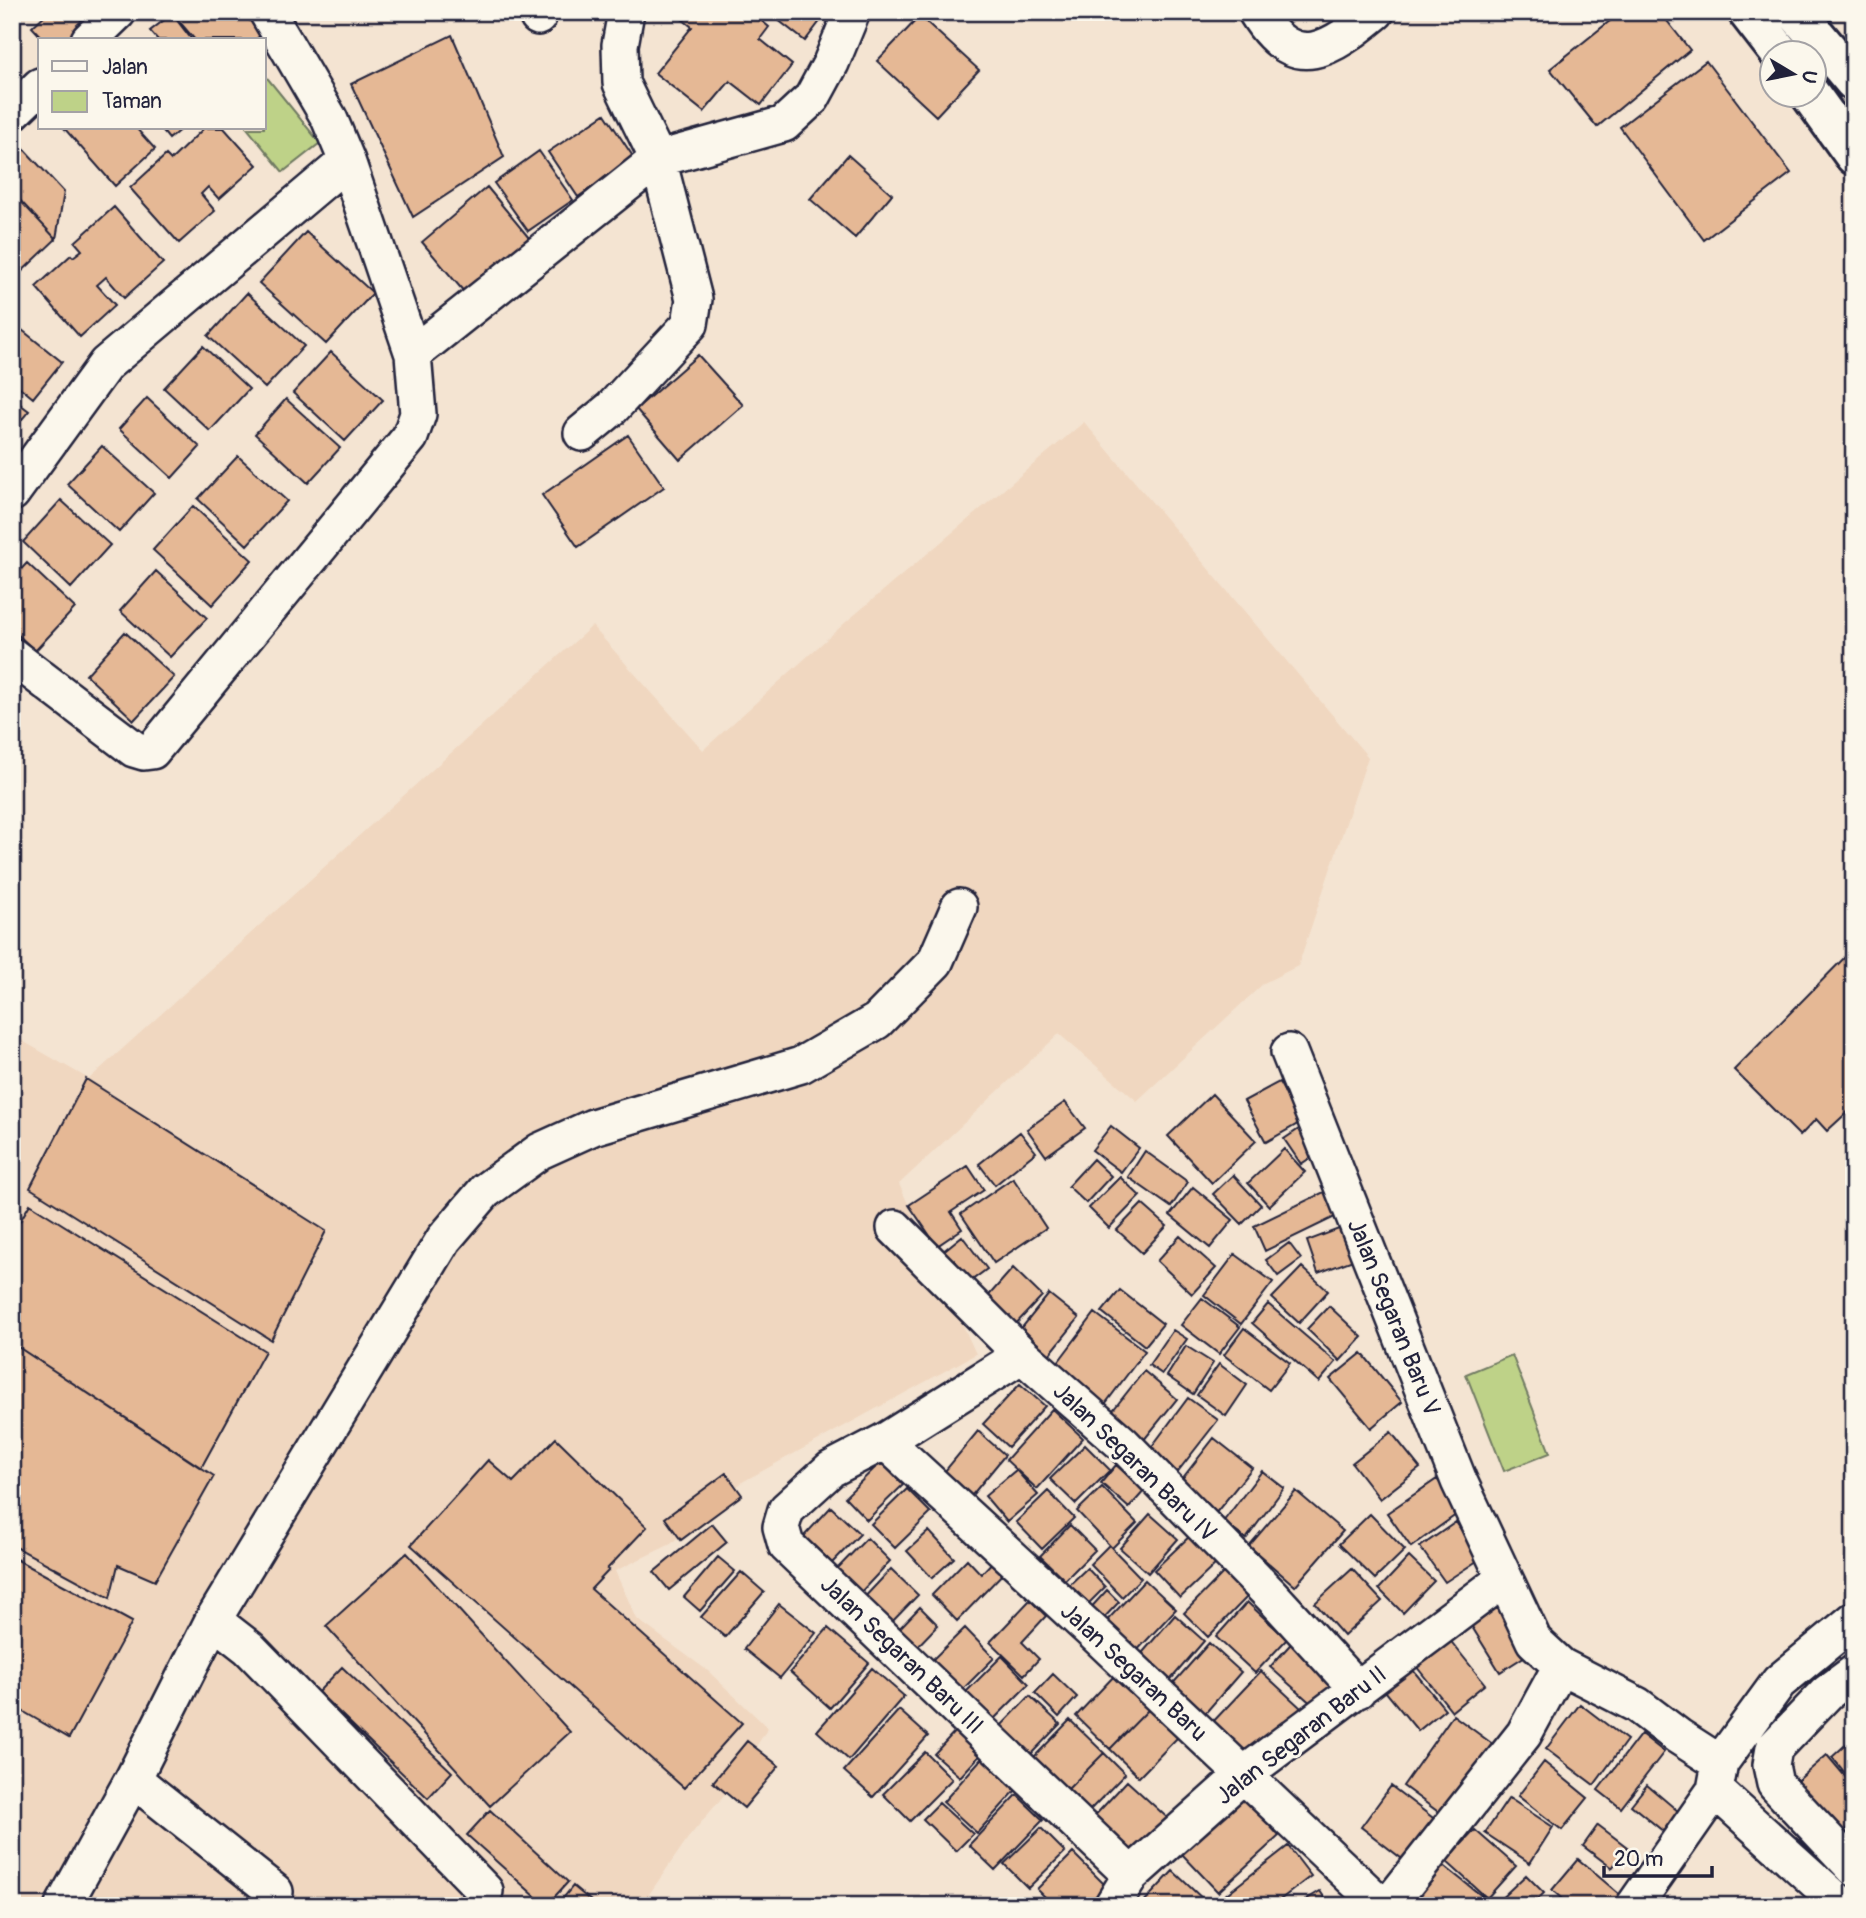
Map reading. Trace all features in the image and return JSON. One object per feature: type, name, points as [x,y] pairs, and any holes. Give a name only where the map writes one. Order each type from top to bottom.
[{"type":"main road","points":[[1748,12],[1768,38]]},
{"type":"main road","points":[[1796,12],[1854,81]]},
{"type":"main road","points":[[1820,108],[1854,155]]},
{"type":"street","points":[[91,38],[118,12]]},
{"type":"street","points":[[12,656],[134,749],[152,751],[410,437],[418,414],[413,354],[347,162],[329,118],[267,12]]},
{"type":"street","points":[[582,433],[611,409],[690,324],[694,299],[657,159],[621,83],[620,45],[626,12]]},
{"type":"street","points":[[413,354],[657,159],[785,124],[812,98],[831,63],[852,12]]},
{"type":"street","points":[[1256,12],[1269,33],[1293,48],[1319,50],[1341,41],[1376,12]]},
{"type":"street","points":[[12,113],[38,88]]},
{"type":"street","points":[[12,493],[106,363],[347,162]]},
{"type":"street","points":[[64,1906],[133,1779],[213,1620],[444,1239],[485,1191],[540,1151],[593,1127],[801,1065],[877,1021],[935,962],[959,907]]},
{"type":"street","name":"Jalan Segaran Baru V","points":[[1289,1052],[1459,1481],[1534,1641],[1561,1666],[1637,1705],[1678,1736],[1843,1906]]},
{"type":"street","name":"Jalan Segaran Baru IV","points":[[895,1228],[1022,1355],[1123,1444],[1272,1596],[1358,1690]]},
{"type":"street","points":[[885,1441],[1022,1355]]},
{"type":"street","name":"Jalan Segaran Baru","points":[[885,1441],[1095,1634],[1382,1906]]},
{"type":"street","name":"Jalan Segaran Baru III","points":[[885,1441],[831,1469],[786,1510],[781,1527],[786,1545],[1131,1875]]},
{"type":"street","name":"Jalan Segaran Baru II","points":[[1112,1906],[1131,1875],[1243,1775],[1504,1579]]},
{"type":"street","points":[[213,1620],[249,1648],[485,1891]]},
{"type":"street","points":[[1634,1906],[1779,1682],[1854,1620]]},
{"type":"street","points":[[1388,1906],[1524,1734],[1561,1666]]},
{"type":"street","points":[[1854,1673],[1827,1693],[1774,1748],[1771,1765],[1775,1784],[1854,1868]]},
{"type":"street","points":[[133,1779],[275,1892]]},
{"type":"shaded area","points":[[1084,422],[1368,757],[1298,966],[1264,983],[1137,1101],[1059,1034],[899,1184],[976,1354],[744,1481],[701,1514],[671,1544],[615,1571],[637,1619],[708,1671],[768,1728],[726,1793],[688,1838],[641,1906],[12,1906],[12,1035],[89,1079],[592,626],[703,750],[846,622]]},
{"type":"green space","points":[[266,76],[320,143],[283,172],[249,130],[266,130]]},
{"type":"green space","points":[[1512,1355],[1550,1453],[1504,1471],[1466,1374]]},
{"type":"building","points":[[48,12],[74,12],[88,28],[76,38],[42,38],[32,27]]},
{"type":"building","points":[[252,12],[267,30],[257,38],[193,38],[173,14]]},
{"type":"building","points":[[679,12],[751,12],[769,27],[760,39],[792,65],[761,105],[730,81],[704,112],[655,73],[692,27],[677,15]]},
{"type":"building","points":[[768,12],[827,12],[805,41]]},
{"type":"building","points":[[1621,12],[1660,12],[1690,50],[1597,127],[1550,69]]},
{"type":"building","points":[[172,14],[190,38],[156,38],[150,31]]},
{"type":"building","points":[[920,16],[979,70],[936,116],[877,61]]},
{"type":"building","points":[[452,35],[504,157],[413,217],[351,84]]},
{"type":"building","points":[[1706,61],[1791,173],[1704,240],[1620,127]]},
{"type":"building","points":[[12,68],[30,88],[12,105]]},
{"type":"building","points":[[605,114],[634,158],[578,197],[548,152]]},
{"type":"building","points":[[66,130],[138,130],[155,149],[115,186]]},
{"type":"building","points":[[162,130],[180,130],[169,139]]},
{"type":"building","points":[[202,130],[226,130],[257,165],[219,199],[208,187],[201,194],[215,211],[179,243],[130,188],[166,155],[171,160]]},
{"type":"building","points":[[23,148],[64,192],[56,239],[15,195]]},
{"type":"building","points":[[539,151],[573,200],[528,231],[494,183]]},
{"type":"building","points":[[848,155],[892,194],[855,238],[810,199]]},
{"type":"building","points":[[487,187],[529,238],[465,293],[422,242]]},
{"type":"building","points":[[15,195],[56,239],[16,277],[12,273],[12,197]]},
{"type":"building","points":[[114,207],[163,263],[124,298],[106,277],[97,285],[115,305],[80,337],[36,287],[71,255],[73,257],[82,250],[75,242]]},
{"type":"building","points":[[306,232],[373,293],[326,344],[259,283]]},
{"type":"building","points":[[247,293],[304,346],[265,388],[208,336]]},
{"type":"building","points":[[12,322],[62,362],[33,398],[16,384],[12,388]]},
{"type":"building","points":[[203,346],[249,389],[210,431],[164,388]]},
{"type":"building","points":[[331,352],[383,400],[345,441],[293,393]]},
{"type":"building","points":[[698,355],[743,405],[680,460],[636,409]]},
{"type":"building","points":[[12,398],[29,411],[12,431]]},
{"type":"building","points":[[147,398],[200,447],[172,478],[119,429]]},
{"type":"building","points":[[286,399],[340,448],[308,483],[255,434]]},
{"type":"building","points":[[628,435],[664,487],[578,547],[542,495]]},
{"type":"building","points":[[102,446],[154,493],[119,532],[67,484]]},
{"type":"building","points":[[238,456],[287,501],[247,545],[198,499]]},
{"type":"building","points":[[61,500],[110,545],[71,588],[23,542]]},
{"type":"building","points":[[193,506],[252,560],[212,605],[153,550]]},
{"type":"building","points":[[27,563],[75,608],[35,651],[12,629],[12,579]]},
{"type":"building","points":[[156,571],[207,618],[170,657],[120,611]]},
{"type":"building","points":[[125,632],[174,677],[134,720],[86,675]]},
{"type":"building","points":[[1854,948],[1854,1106],[1827,1131],[1816,1119],[1800,1136],[1734,1070]]},
{"type":"building","points":[[86,1079],[326,1231],[271,1340],[30,1188]]},
{"type":"building","points":[[1279,1082],[1301,1122],[1266,1142],[1244,1101]]},
{"type":"building","points":[[1212,1094],[1256,1141],[1212,1183],[1168,1136]]},
{"type":"building","points":[[1065,1102],[1085,1128],[1046,1156],[1027,1129]]},
{"type":"building","points":[[1111,1126],[1139,1148],[1121,1172],[1092,1150]]},
{"type":"building","points":[[1302,1127],[1319,1152],[1301,1164],[1284,1139]]},
{"type":"building","points":[[1020,1132],[1036,1152],[995,1185],[979,1164]]},
{"type":"building","points":[[1284,1149],[1305,1172],[1269,1206],[1248,1183]]},
{"type":"building","points":[[1145,1151],[1188,1182],[1171,1207],[1128,1177]]},
{"type":"building","points":[[1093,1159],[1111,1176],[1086,1203],[1068,1186]]},
{"type":"building","points":[[968,1166],[984,1190],[951,1212],[962,1229],[937,1246],[909,1205]]},
{"type":"building","points":[[1233,1175],[1261,1205],[1242,1224],[1213,1194]]},
{"type":"building","points":[[1120,1177],[1140,1196],[1109,1228],[1089,1208]]},
{"type":"building","points":[[1013,1178],[1046,1228],[994,1263],[961,1214]]},
{"type":"building","points":[[1193,1187],[1233,1220],[1210,1248],[1170,1215]]},
{"type":"building","points":[[1328,1190],[1339,1215],[1265,1251],[1254,1226]]},
{"type":"building","points":[[30,1204],[265,1351],[201,1468],[12,1343],[12,1235]]},
{"type":"building","points":[[1142,1204],[1167,1226],[1142,1253],[1117,1230]]},
{"type":"building","points":[[1352,1224],[1364,1256],[1318,1273],[1307,1241]]},
{"type":"building","points":[[962,1236],[987,1269],[960,1289],[936,1257]]},
{"type":"building","points":[[1180,1236],[1216,1268],[1192,1294],[1157,1261]]},
{"type":"building","points":[[1289,1243],[1301,1259],[1278,1276],[1266,1260]]},
{"type":"building","points":[[1235,1254],[1273,1282],[1241,1324],[1204,1295]]},
{"type":"building","points":[[1302,1267],[1328,1291],[1299,1323],[1272,1298]]},
{"type":"building","points":[[1013,1268],[1042,1296],[1013,1327],[984,1301]]},
{"type":"building","points":[[1120,1290],[1163,1324],[1145,1346],[1102,1312]]},
{"type":"building","points":[[1049,1294],[1079,1318],[1046,1359],[1016,1335]]},
{"type":"building","points":[[1202,1298],[1240,1327],[1219,1354],[1181,1325]]},
{"type":"building","points":[[1268,1304],[1336,1362],[1319,1382],[1252,1323]]},
{"type":"building","points":[[1329,1306],[1362,1337],[1340,1361],[1307,1329]]},
{"type":"building","points":[[1095,1313],[1145,1351],[1099,1412],[1049,1374]]},
{"type":"building","points":[[1244,1328],[1290,1363],[1269,1390],[1224,1355]]},
{"type":"building","points":[[1173,1330],[1187,1339],[1162,1374],[1149,1365]]},
{"type":"building","points":[[12,1343],[214,1476],[155,1581],[118,1565],[110,1598],[12,1545]]},
{"type":"building","points":[[1186,1346],[1213,1363],[1193,1394],[1167,1376]]},
{"type":"building","points":[[1362,1353],[1402,1402],[1371,1428],[1330,1379]]},
{"type":"building","points":[[1219,1364],[1247,1385],[1226,1416],[1197,1395]]},
{"type":"building","points":[[1144,1371],[1177,1399],[1139,1446],[1106,1419]]},
{"type":"building","points":[[1020,1384],[1045,1406],[1008,1447],[983,1424]]},
{"type":"building","points":[[1188,1398],[1218,1420],[1175,1475],[1147,1453]]},
{"type":"building","points":[[1052,1409],[1083,1438],[1037,1489],[1006,1460]]},
{"type":"building","points":[[978,1431],[1005,1455],[968,1500],[940,1477]]},
{"type":"building","points":[[1391,1432],[1420,1468],[1380,1499],[1352,1463]]},
{"type":"building","points":[[556,1438],[647,1527],[591,1589],[742,1723],[684,1788],[411,1545],[488,1460],[513,1482]]},
{"type":"building","points":[[1214,1438],[1252,1468],[1215,1514],[1178,1484]]},
{"type":"building","points":[[1085,1445],[1110,1470],[1076,1504],[1050,1479]]},
{"type":"building","points":[[881,1462],[903,1485],[867,1520],[845,1497]]},
{"type":"building","points":[[1116,1465],[1145,1490],[1129,1508],[1101,1483]]},
{"type":"building","points":[[1016,1470],[1038,1495],[1007,1522],[985,1496]]},
{"type":"building","points":[[1262,1471],[1284,1488],[1246,1539],[1223,1522]]},
{"type":"building","points":[[726,1473],[742,1495],[681,1540],[665,1518]]},
{"type":"building","points":[[1437,1479],[1460,1512],[1411,1547],[1387,1513]]},
{"type":"building","points":[[1102,1487],[1137,1523],[1112,1548],[1077,1511]]},
{"type":"building","points":[[907,1489],[931,1513],[895,1548],[871,1524]]},
{"type":"building","points":[[1048,1491],[1074,1518],[1042,1549],[1016,1522]]},
{"type":"building","points":[[1296,1491],[1343,1531],[1295,1586],[1249,1546]]},
{"type":"building","points":[[831,1507],[860,1534],[832,1563],[804,1536]]},
{"type":"building","points":[[1150,1514],[1178,1539],[1148,1573],[1120,1548]]},
{"type":"building","points":[[1370,1514],[1405,1550],[1375,1579],[1339,1544]]},
{"type":"building","points":[[1456,1522],[1480,1559],[1445,1582],[1420,1547]]},
{"type":"building","points":[[712,1524],[727,1542],[669,1590],[654,1572]]},
{"type":"building","points":[[1070,1525],[1095,1550],[1065,1580],[1040,1556]]},
{"type":"building","points":[[929,1531],[954,1558],[932,1578],[907,1551]]},
{"type":"building","points":[[1192,1534],[1218,1562],[1180,1598],[1154,1570]]},
{"type":"building","points":[[867,1538],[890,1561],[859,1594],[835,1571]]},
{"type":"building","points":[[1109,1545],[1141,1578],[1122,1597],[1090,1564]]},
{"type":"building","points":[[407,1553],[570,1732],[490,1806],[326,1626]]},
{"type":"building","points":[[12,1557],[132,1622],[69,1738],[12,1705]]},
{"type":"building","points":[[718,1557],[735,1571],[700,1611],[684,1597]]},
{"type":"building","points":[[997,1557],[1008,1568],[957,1621],[932,1595],[967,1559],[981,1574]]},
{"type":"building","points":[[1409,1557],[1434,1581],[1403,1613],[1379,1589]]},
{"type":"building","points":[[1087,1568],[1105,1587],[1083,1609],[1065,1589]]},
{"type":"building","points":[[891,1569],[918,1595],[888,1626],[861,1601]]},
{"type":"building","points":[[1352,1569],[1382,1601],[1344,1636],[1315,1603]]},
{"type":"building","points":[[1225,1571],[1249,1595],[1208,1637],[1184,1613]]},
{"type":"building","points":[[741,1572],[764,1592],[725,1637],[701,1617]]},
{"type":"building","points":[[1145,1580],[1176,1609],[1131,1657],[1100,1628]]},
{"type":"building","points":[[1107,1590],[1119,1602],[1099,1623],[1087,1612]]},
{"type":"building","points":[[1030,1600],[1046,1616],[1022,1642],[1039,1659],[1024,1675],[990,1642]]},
{"type":"building","points":[[1247,1602],[1287,1639],[1255,1673],[1216,1637]]},
{"type":"building","points":[[1502,1602],[1533,1651],[1500,1672],[1469,1622]]},
{"type":"building","points":[[779,1604],[816,1633],[780,1678],[744,1649]]},
{"type":"building","points":[[920,1607],[938,1625],[912,1652],[894,1634]]},
{"type":"building","points":[[1175,1615],[1204,1641],[1166,1685],[1137,1659]]},
{"type":"building","points":[[828,1628],[869,1663],[830,1708],[790,1672]]},
{"type":"building","points":[[965,1628],[994,1658],[959,1693],[929,1663]]},
{"type":"building","points":[[1445,1634],[1485,1684],[1452,1711],[1412,1661]]},
{"type":"building","points":[[1297,1637],[1341,1676],[1314,1706],[1270,1667]]},
{"type":"building","points":[[1209,1643],[1241,1672],[1201,1718],[1169,1688]]},
{"type":"building","points":[[1002,1656],[1029,1684],[991,1722],[964,1694]]},
{"type":"building","points":[[342,1667],[452,1772],[428,1798],[318,1692]]},
{"type":"building","points":[[872,1668],[904,1696],[849,1760],[817,1731]]},
{"type":"building","points":[[1412,1669],[1445,1709],[1418,1731],[1385,1691]]},
{"type":"building","points":[[1261,1671],[1301,1708],[1250,1763],[1210,1725]]},
{"type":"building","points":[[1053,1674],[1077,1697],[1059,1717],[1035,1693]]},
{"type":"building","points":[[1116,1674],[1151,1707],[1110,1749],[1076,1716]]},
{"type":"building","points":[[1030,1696],[1060,1724],[1027,1758],[997,1730]]},
{"type":"building","points":[[1580,1704],[1627,1740],[1594,1785],[1546,1749]]},
{"type":"building","points":[[1151,1707],[1179,1736],[1139,1777],[1110,1749]]},
{"type":"building","points":[[899,1710],[928,1736],[873,1797],[844,1771]]},
{"type":"building","points":[[1453,1715],[1498,1748],[1448,1819],[1403,1786]]},
{"type":"building","points":[[1070,1720],[1104,1753],[1065,1792],[1032,1759]]},
{"type":"building","points":[[958,1728],[983,1752],[960,1777],[934,1754]]},
{"type":"building","points":[[1641,1734],[1664,1752],[1621,1808],[1598,1790]]},
{"type":"building","points":[[1852,1739],[1854,1741],[1854,1784],[1832,1757]]},
{"type":"building","points":[[747,1741],[779,1766],[744,1808],[713,1782]]},
{"type":"building","points":[[925,1752],[952,1779],[910,1821],[883,1794]]},
{"type":"building","points":[[1104,1753],[1125,1774],[1087,1813],[1065,1792]]},
{"type":"building","points":[[1827,1755],[1854,1787],[1854,1822],[1831,1842],[1787,1790]]},
{"type":"building","points":[[982,1758],[1016,1790],[977,1833],[943,1802]]},
{"type":"building","points":[[1544,1762],[1588,1798],[1562,1830],[1518,1796]]},
{"type":"building","points":[[1127,1781],[1172,1822],[1133,1864],[1088,1823]]},
{"type":"building","points":[[1647,1785],[1685,1817],[1669,1836],[1631,1805]]},
{"type":"building","points":[[1391,1786],[1441,1824],[1410,1865],[1361,1827]]},
{"type":"building","points":[[1017,1795],[1043,1820],[995,1870],[969,1845]]},
{"type":"building","points":[[1242,1795],[1279,1836],[1218,1892],[1181,1853]]},
{"type":"building","points":[[1509,1798],[1553,1827],[1530,1863],[1485,1833]]},
{"type":"building","points":[[939,1803],[973,1834],[956,1851],[923,1819]]},
{"type":"building","points":[[490,1810],[568,1882],[546,1906],[467,1835]]},
{"type":"building","points":[[1598,1825],[1627,1847],[1612,1868],[1583,1846]]},
{"type":"building","points":[[1041,1828],[1065,1852],[1028,1888],[1004,1864]]},
{"type":"building","points":[[1475,1830],[1516,1866],[1487,1898],[1446,1861]]},
{"type":"building","points":[[1288,1846],[1311,1876],[1272,1906],[1231,1906],[1224,1896]]},
{"type":"building","points":[[1073,1853],[1107,1887],[1089,1906],[1054,1906],[1037,1889]]},
{"type":"building","points":[[1578,1859],[1632,1905],[1570,1906],[1552,1890]]},
{"type":"building","points":[[1443,1865],[1483,1897],[1476,1906],[1411,1906]]},
{"type":"building","points":[[1173,1871],[1205,1901],[1200,1906],[1140,1906]]},
{"type":"building","points":[[1526,1875],[1544,1893],[1531,1906],[1493,1906]]},
{"type":"building","points":[[573,1886],[597,1906],[557,1906]]},
{"type":"building","points":[[1320,1891],[1330,1906],[1296,1906]]}]
